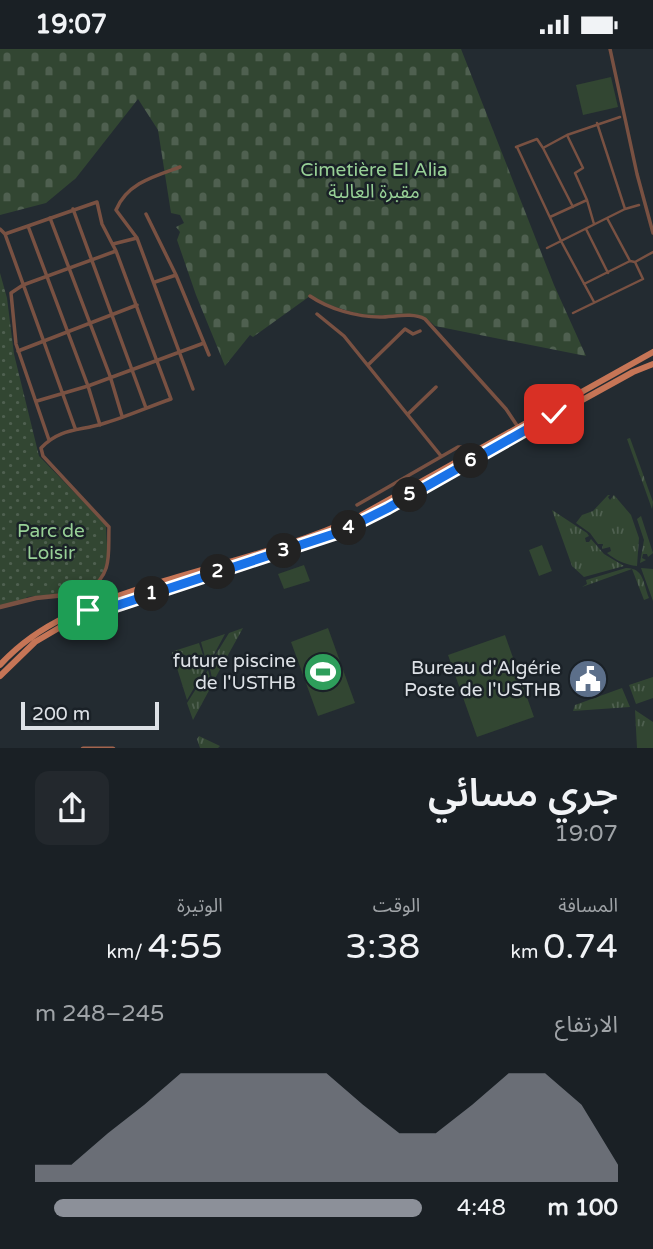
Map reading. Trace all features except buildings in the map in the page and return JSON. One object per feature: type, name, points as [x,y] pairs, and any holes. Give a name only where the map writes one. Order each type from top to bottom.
[{"type":"main road","points":[[556,411],[653,352]]},
{"type":"main road","points":[[0,675],[46,634],[93,613],[340,532],[556,411],[633,372],[653,365]]},
{"type":"main road","points":[[0,665],[40,629],[86,606],[336,527],[521,430]]},
{"type":"main road","points":[[86,592],[86,606],[93,613]]},
{"type":"main road","points":[[86,592],[95,603]]},
{"type":"main road","points":[[93,613],[95,603]]},
{"type":"main road","points":[[83,748],[113,748]]},
{"type":"street","points":[[610,49],[637,174],[653,233]]},
{"type":"street","points":[[543,148],[567,135],[620,117]]},
{"type":"street","points":[[597,123],[625,209]]},
{"type":"street","points":[[567,135],[583,168],[575,173],[594,224]]},
{"type":"street","points":[[573,207],[537,139],[516,147],[594,303]]},
{"type":"street","points":[[180,167],[134,185],[116,210],[136,238],[193,389]]},
{"type":"street","points":[[550,217],[587,200]]},
{"type":"street","points":[[0,607],[36,598],[86,592],[99,583],[107,571],[110,527],[43,456],[41,447],[49,440],[75,428],[100,425],[171,399],[116,251],[102,224],[97,202],[5,234]]},
{"type":"street","points":[[547,248],[625,209],[639,205]]},
{"type":"street","points":[[73,209],[146,408]]},
{"type":"street","points":[[146,214],[176,275],[209,355]]},
{"type":"street","points":[[50,218],[110,376],[122,416]]},
{"type":"street","points":[[607,218],[630,261]]},
{"type":"street","points":[[27,226],[88,386],[100,425]]},
{"type":"street","points":[[0,229],[5,234],[75,428]]},
{"type":"street","points":[[586,229],[608,273]]},
{"type":"street","points":[[113,244],[136,238]]},
{"type":"street","points":[[49,440],[18,351],[11,293],[23,285],[116,251]]},
{"type":"street","points":[[584,284],[653,252]]},
{"type":"street","points":[[573,313],[643,279],[635,262]]},
{"type":"street","points":[[154,282],[176,275]]},
{"type":"street","points":[[310,296],[327,306],[361,315],[416,316],[425,319],[506,409],[521,430]]},
{"type":"street","points":[[18,351],[137,305]]},
{"type":"street","points":[[317,314],[344,336],[441,456]]},
{"type":"street","points":[[368,365],[405,329],[413,334],[420,331]]},
{"type":"street","points":[[37,401],[88,386],[204,343]]},
{"type":"street","points":[[408,414],[436,387]]},
{"type":"street","points":[[357,505],[461,446],[471,455]]},
{"type":"green space","name":"Cimetière El Alia مقبرة العالية","points":[[0,49],[461,49],[554,285],[586,356],[435,326],[428,320],[410,315],[355,313],[310,296],[253,337],[250,335],[225,366],[177,240],[180,232],[176,227],[184,223],[180,215],[171,213],[158,130],[138,99],[76,178],[46,203],[0,215]]},
{"type":"green space","points":[[611,77],[618,107],[583,115],[576,85]]},
{"type":"green space","name":"Parc de Loisir","points":[[0,273],[7,298],[14,354],[39,456],[106,525],[107,557],[104,575],[99,582],[91,586],[70,592],[27,597],[23,603],[0,605]]},
{"type":"green space","points":[[630,438],[653,502],[652,509],[627,439]]},
{"type":"green space","points":[[608,495],[610,500],[614,495],[631,515],[639,538],[637,566],[610,556],[607,553],[611,551],[610,547],[602,549],[603,544],[598,544],[590,533],[576,523],[582,515],[593,511]]},
{"type":"green space","points":[[552,510],[587,533],[589,536],[585,538],[586,542],[591,539],[604,554],[624,566],[584,577],[572,566]]},
{"type":"green space","points":[[641,516],[653,553],[648,557],[643,554],[642,558],[646,560],[640,563],[644,540],[637,519]]},
{"type":"green space","points":[[542,545],[552,571],[539,576],[529,550]]},
{"type":"green space","points":[[304,565],[310,581],[284,589],[278,574]]},
{"type":"green space","points":[[626,568],[632,569],[582,587],[587,584],[586,580]]},
{"type":"green space","points":[[641,568],[653,569],[653,601]]},
{"type":"green space","points":[[632,569],[640,574],[649,598],[644,600]]},
{"type":"green space","points":[[243,628],[213,682],[210,669],[214,666],[213,659],[229,633]]},
{"type":"green space","name":"future piscine de l'USTHB","points":[[328,628],[355,703],[318,716],[291,642]]},
{"type":"green space","points":[[225,634],[212,658],[205,657],[201,642]]},
{"type":"green space","points":[[505,635],[534,717],[477,737],[448,655]]},
{"type":"green space","points":[[199,643],[204,658],[201,661],[174,651]]},
{"type":"green space","points":[[172,652],[201,664],[205,669],[187,700]]},
{"type":"green space","points":[[208,670],[212,685],[193,720],[187,703]]},
{"type":"green space","points":[[653,677],[653,698],[636,704],[629,685]]},
{"type":"green space","points":[[622,688],[630,707],[573,711],[575,705]]},
{"type":"green space","points":[[635,710],[653,722],[653,748],[637,748]]},
{"type":"green space","points":[[199,736],[220,746],[200,748],[197,739]]},
{"type":"place","name":"future piscine de l'USTHB","points":[[323,672]]},
{"type":"place","name":"Bureau d'Algérie Poste de l'USTHB","points":[[588,679]]},
{"type":"route","points":[[88,610],[91,614],[340,532],[388,508],[554,414]]}]
